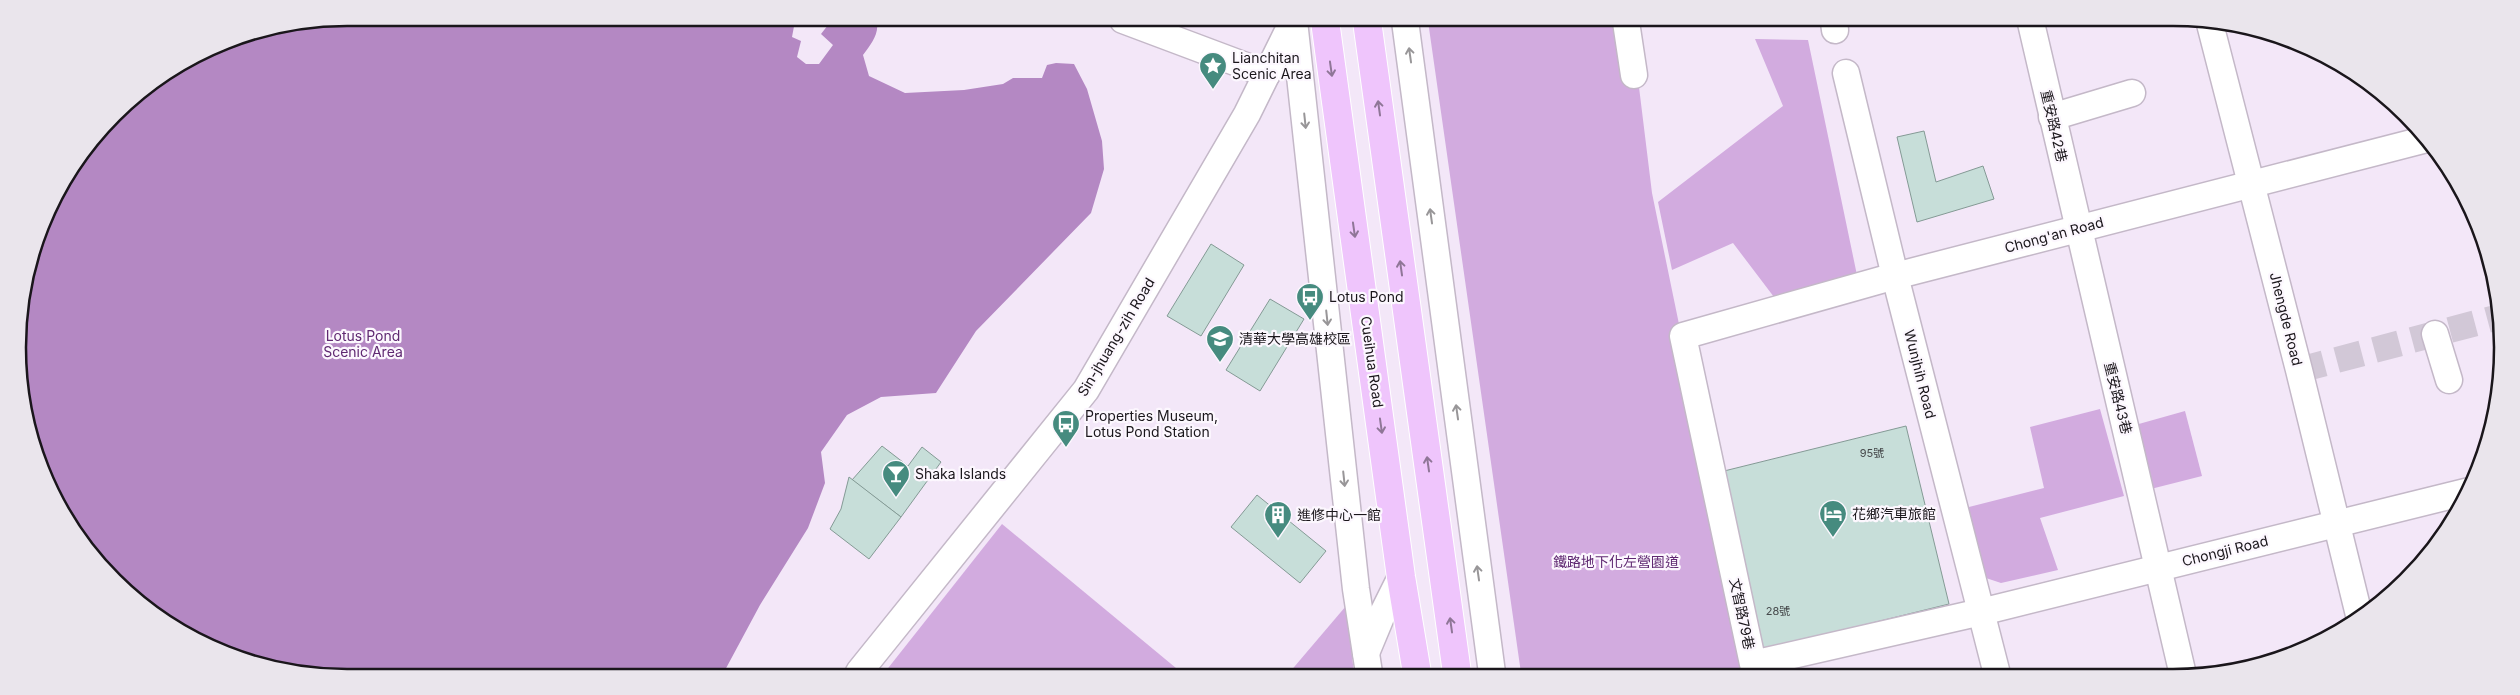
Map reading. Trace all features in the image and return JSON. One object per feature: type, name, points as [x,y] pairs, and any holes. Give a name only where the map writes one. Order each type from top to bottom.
[{"type":"main road","name":"Cueihua Road","points":[[1326,26],[1401,577],[1415,661]]},
{"type":"main road","points":[[1368,26],[1456,669]]},
{"type":"street","points":[[1139,26],[1268,74]]},
{"type":"street","name":"Sin-jhuang-zih Road","points":[[861,669],[1086,390],[1246,114],[1268,74],[1291,26]]},
{"type":"street","points":[[1294,26],[1356,589],[1367,664]]},
{"type":"street","points":[[1406,26],[1491,669]]},
{"type":"street","points":[[1627,26],[1634,75]]},
{"type":"street","name":"重安路42巷","points":[[2035,26],[2052,117],[2078,229]]},
{"type":"street","name":"Jhengde Road","points":[[2211,29],[2299,370],[2335,524],[2358,610]]},
{"type":"street","name":"Wunjhih Road","points":[[1846,73],[1895,276],[1996,669]]},
{"type":"street","points":[[2052,117],[2132,93]]},
{"type":"street","name":"Chong'an Road","points":[[1683,336],[1895,276],[2418,141]]},
{"type":"street","name":"重安路43巷","points":[[2078,229],[2183,669]]},
{"type":"street","points":[[2435,334],[2449,380]]},
{"type":"street","name":"文智路79巷","points":[[1683,336],[1754,669],[1981,612]]},
{"type":"street","name":"Chongji Road","points":[[1981,612],[2460,492]]},
{"type":"street","points":[[1367,664],[1381,616],[1401,577]]},
{"type":"street","points":[[1356,589],[1381,616],[1415,661]]},
{"type":"green space","name":"鐵路地下化左營園道","points":[[1429,26],[1631,26],[1652,193],[1750,669],[1520,669]]},
{"type":"green space","points":[[1755,39],[1808,40],[1858,280],[1777,301],[1733,243],[1672,270],[1658,202],[1783,106]]},
{"type":"green space","points":[[2100,409],[2124,496],[2040,518],[2058,570],[2001,583],[1986,578],[1980,568],[1965,508],[2044,488],[2030,427]]},
{"type":"green space","points":[[2185,411],[2202,476],[2135,493],[2121,429]]},
{"type":"green space","points":[[1002,524],[1177,669],[887,669]]},
{"type":"green space","points":[[1346,606],[1354,669],[1292,669]]},
{"type":"shaded area","name":"Lotus Pond Scenic Area","points":[[348,26],[794,26],[792,37],[801,41],[797,57],[806,64],[819,64],[833,45],[821,34],[827,26],[877,26],[872,43],[863,55],[869,76],[905,93],[964,90],[1003,84],[1013,78],[1042,78],[1047,65],[1056,63],[1074,64],[1087,89],[1102,141],[1104,169],[1091,213],[976,331],[936,393],[881,397],[847,415],[821,452],[825,483],[808,528],[760,605],[726,669],[326,668],[285,663],[244,652],[205,636],[169,615],[120,575],[80,526],[59,490],[43,451],[32,410],[26,348],[32,285],[43,244],[59,205],[80,169],[120,120],[169,80],[205,59],[244,43],[285,32],[306,29]]},
{"type":"building","points":[[1924,131],[1936,182],[1983,166],[1994,199],[1917,222],[1897,137]]},
{"type":"building","points":[[1211,244],[1244,265],[1201,336],[1167,316]]},
{"type":"building","points":[[1270,299],[1304,319],[1260,391],[1226,370]]},
{"type":"building","name":"花鄉汽車旅館","points":[[1906,426],[1949,604],[1759,651],[1716,473]]},
{"type":"building","name":"Shaka Islands","points":[[882,446],[908,466],[922,447],[941,462],[901,517],[852,480]]},
{"type":"building","points":[[849,477],[901,517],[869,559],[830,529],[841,509]]},
{"type":"building","name":"進修中心一館","points":[[1257,495],[1326,551],[1300,583],[1231,527]]},
{"type":"tunnel","points":[[2299,370],[2492,319]]},
{"type":"place","name":"Lianchitan Scenic Area","points":[[1213,90]]},
{"type":"place","name":"Lotus Pond","points":[[1310,321]]},
{"type":"place","name":"清華大學高雄校區","points":[[1220,363]]},
{"type":"place","name":"Properties Museum, Lotus Pond Station","points":[[1066,448]]},
{"type":"place","name":"Shaka Islands","points":[[896,498]]},
{"type":"place","name":"花鄉汽車旅館","points":[[1833,538]]},
{"type":"place","name":"進修中心一館","points":[[1278,539]]}]
